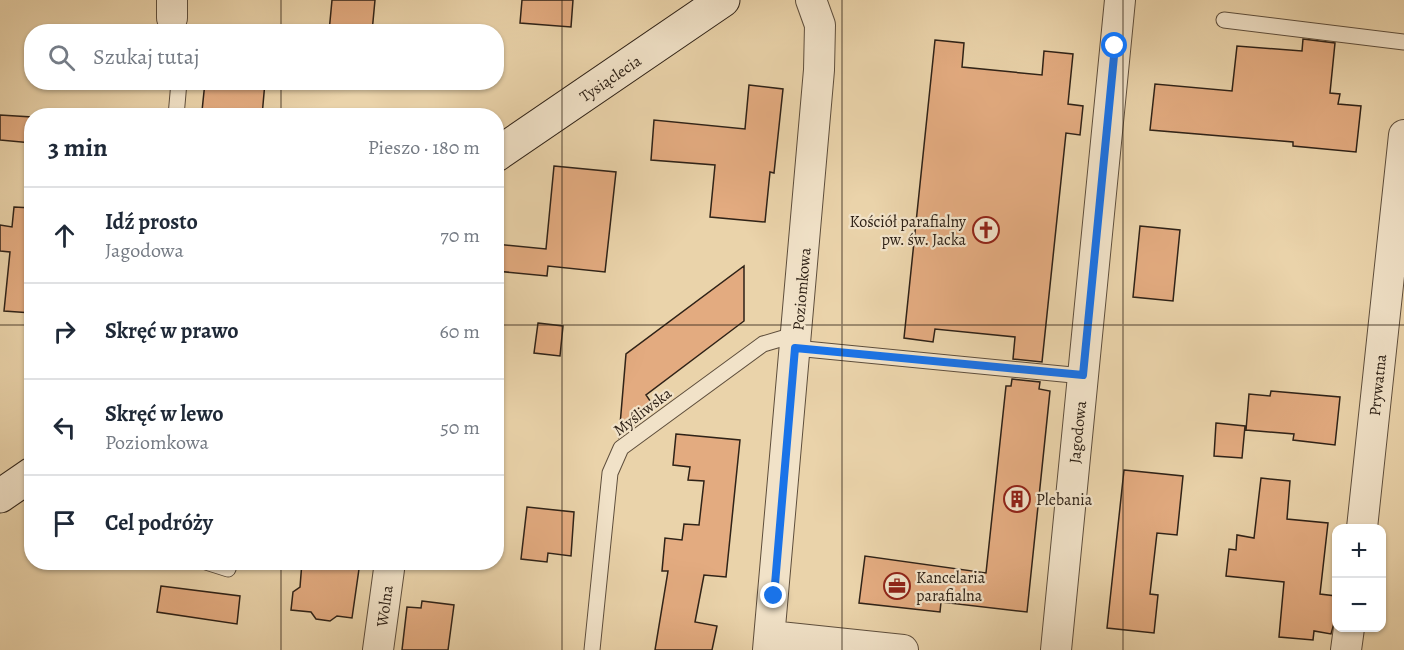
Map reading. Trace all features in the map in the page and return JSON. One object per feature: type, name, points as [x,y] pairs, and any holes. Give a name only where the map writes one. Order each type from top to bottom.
[{"type":"street","name":"Tysiąclecia","points":[[504,150],[723,0]]},
{"type":"street","name":"Poziomkowa","points":[[769,643],[821,44],[820,25],[811,0]]},
{"type":"street","name":"Jagodowa","points":[[1056,650],[1120,0]]},
{"type":"street","name":"Prywatna","points":[[1362,524],[1404,135]]},
{"type":"street","name":"Wolna","points":[[378,650],[389,570]]},
{"type":"street","points":[[1346,650],[1348,632]]},
{"type":"street","points":[[769,643],[903,650]]},
{"type":"lane","points":[[1224,20],[1404,42]]},
{"type":"lane","points":[[177,108],[178,90]]},
{"type":"lane","points":[[796,341],[1083,375]]},
{"type":"lane","name":"Myśliwska","points":[[592,650],[610,473],[621,448],[763,344],[796,341]]},
{"type":"building","points":[[332,0],[375,0],[373,24],[330,24]]},
{"type":"building","points":[[522,0],[573,0],[571,27],[520,23]]},
{"type":"building","points":[[1303,39],[1335,43],[1330,93],[1340,94],[1338,104],[1361,106],[1356,152],[1293,146],[1293,142],[1150,130],[1155,84],[1232,91],[1237,46],[1302,51]]},
{"type":"building","name":"Kościół parafialny pw. św. Jacka","points":[[935,40],[964,43],[962,67],[1042,75],[1044,51],[1073,54],[1068,104],[1083,106],[1080,135],[1066,133],[1042,362],[1013,359],[1015,337],[935,329],[933,342],[904,338]]},
{"type":"building","points":[[749,85],[783,89],[774,173],[770,172],[765,222],[710,217],[715,165],[651,160],[654,120],[745,129]]},
{"type":"building","points":[[204,90],[264,90],[263,108],[202,108]]},
{"type":"building","points":[[0,115],[24,116],[24,142],[0,140]]},
{"type":"building","points":[[554,166],[616,172],[605,272],[548,266],[547,276],[504,272],[504,245],[546,249]]},
{"type":"building","points":[[14,207],[24,208],[24,312],[4,311],[10,252],[0,251],[0,225],[12,227]]},
{"type":"building","points":[[1140,226],[1180,230],[1173,301],[1133,297]]},
{"type":"building","points":[[744,266],[744,321],[646,395],[655,408],[619,437],[626,354]]},
{"type":"building","points":[[538,323],[563,326],[560,356],[534,353]]},
{"type":"building","name":"Plebania","points":[[1012,379],[1040,382],[1039,389],[1050,391],[1027,612],[941,602],[940,612],[859,603],[865,556],[986,573],[1006,386],[1011,386]]},
{"type":"building","points":[[1271,391],[1340,397],[1335,445],[1293,440],[1294,434],[1246,430],[1249,394],[1270,396]]},
{"type":"building","points":[[1216,423],[1245,426],[1242,458],[1214,456]]},
{"type":"building","points":[[676,434],[740,440],[726,577],[704,575],[695,622],[717,626],[712,650],[655,650],[668,571],[662,571],[665,538],[682,540],[684,524],[699,525],[704,481],[688,480],[690,467],[673,465]]},
{"type":"building","points":[[1124,470],[1183,476],[1177,535],[1157,533],[1150,594],[1158,595],[1154,633],[1107,628]]},
{"type":"building","points":[[1261,478],[1290,481],[1287,519],[1328,523],[1320,594],[1332,596],[1331,634],[1314,631],[1313,640],[1279,637],[1284,582],[1226,576],[1229,549],[1236,550],[1237,535],[1254,538]]},
{"type":"building","points":[[527,507],[574,512],[571,556],[548,553],[547,562],[521,559]]},
{"type":"building","points":[[301,570],[359,570],[352,618],[337,616],[330,621],[316,619],[311,612],[291,610],[293,592],[300,587]]},
{"type":"building","points":[[161,586],[240,596],[237,624],[157,612]]},
{"type":"building","points":[[422,601],[454,605],[448,650],[402,650],[407,607],[421,608]]},
{"type":"place","name":"Kościół parafialny pw. św. Jacka","points":[[986,230]]},
{"type":"place","name":"Plebania","points":[[1017,499]]},
{"type":"place","name":"Kancelaria parafialna","points":[[897,586]]},
{"type":"route","points":[[774,596],[795,348],[1083,375],[1115,46]]}]
